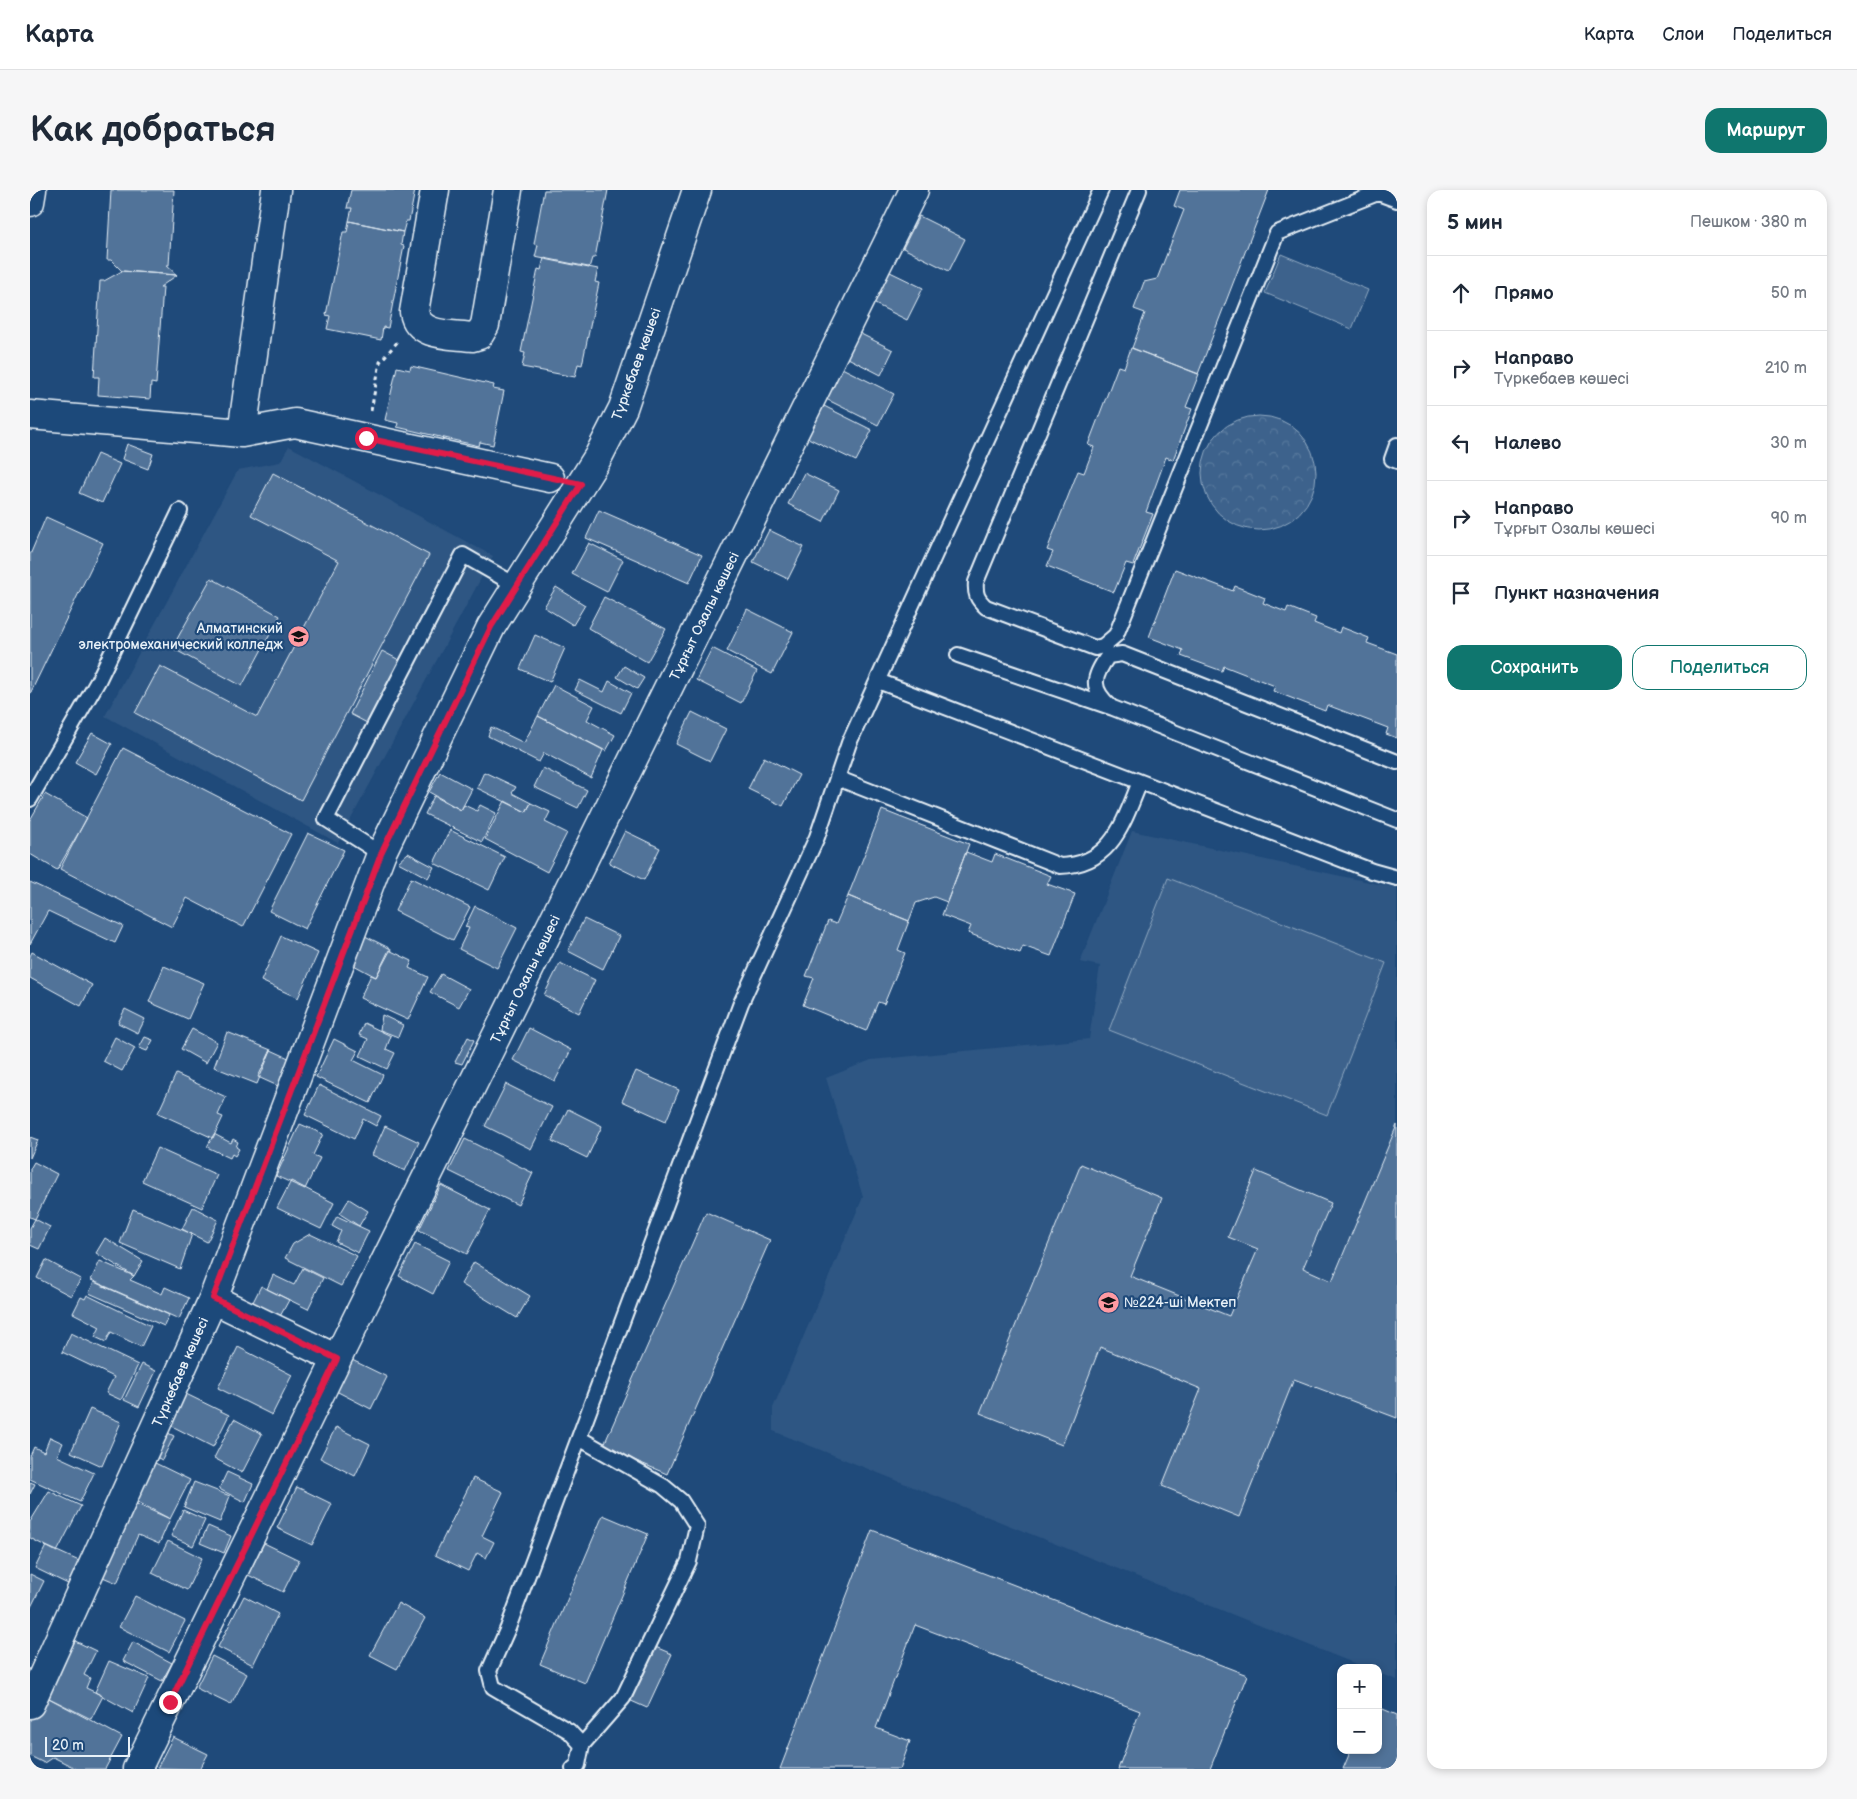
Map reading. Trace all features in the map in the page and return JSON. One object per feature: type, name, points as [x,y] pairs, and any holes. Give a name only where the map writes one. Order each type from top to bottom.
[{"type":"street","points":[[30,202],[32,190]]},
{"type":"street","points":[[242,433],[276,190]]},
{"type":"street","points":[[435,190],[414,312],[416,321],[425,330],[472,337],[479,335],[485,325],[508,190]]},
{"type":"street","name":"Түркебаев көшесі","points":[[30,1704],[213,1298],[381,854],[491,627],[581,484],[623,408],[697,190]]},
{"type":"street","name":"Тұрғыт Озалы көшесі","points":[[137,1769],[337,1359],[914,190]]},
{"type":"street","points":[[30,414],[242,433],[295,423],[550,478]]},
{"type":"street","points":[[213,1298],[337,1359]]},
{"type":"lane","points":[[582,1745],[568,1731],[493,1687],[489,1671],[508,1628],[741,1003],[817,837],[849,743],[1101,190]]},
{"type":"lane","points":[[1139,190],[976,582],[975,591],[978,599],[986,607],[1095,648],[1103,646],[1116,635],[1277,233],[1378,193],[1397,200]]},
{"type":"lane","points":[[1397,445],[1392,459],[1397,460]]},
{"type":"lane","points":[[550,478],[581,484]]},
{"type":"lane","points":[[30,799],[34,781],[98,681],[180,511]]},
{"type":"lane","points":[[381,854],[326,820],[463,555],[517,586]]},
{"type":"lane","points":[[1113,708],[1099,696],[1095,680],[1098,671],[1108,656],[1122,654],[1397,762]]},
{"type":"lane","points":[[958,655],[1113,708],[1397,820]]},
{"type":"lane","points":[[878,681],[1372,871],[1397,878]]},
{"type":"lane","points":[[837,778],[1060,866],[1077,865],[1095,857],[1112,843],[1140,782]]},
{"type":"lane","points":[[573,1769],[578,1765],[582,1745],[623,1698],[689,1561],[697,1526],[681,1501],[663,1486],[579,1438]]},
{"type":"path","points":[[366,438],[380,362],[416,321]]},
{"type":"shaded area","name":"Алматинский электромеханический колледж","points":[[289,446],[493,556],[338,843],[105,716],[238,470],[280,462]]},
{"type":"shaded area","name":"№224-ші Мектеп","points":[[1132,831],[1397,888],[1397,1680],[1382,1674],[1382,1664],[1356,1664],[773,1431],[773,1408],[863,1197],[826,1078],[871,1060],[1089,1039],[1100,966],[1080,962]]},
{"type":"green space","points":[[1281,254],[1368,290],[1352,329],[1265,293]]},
{"type":"green space","points":[[1259,416],[1281,420],[1300,432],[1312,451],[1316,473],[1312,495],[1300,514],[1281,526],[1259,530],[1237,526],[1218,514],[1206,495],[1202,473],[1206,451],[1218,432],[1237,420]]},
{"type":"green space","points":[[1168,878],[1386,963],[1327,1115],[1109,1030]]},
{"type":"building","points":[[111,190],[174,190],[169,265],[166,265],[177,275],[122,271],[111,260],[107,260]]},
{"type":"building","points":[[351,190],[415,190],[409,221],[406,221],[403,232],[349,221],[352,208],[347,208]]},
{"type":"building","points":[[544,190],[608,190],[595,258],[592,258],[589,268],[535,257],[538,245],[534,244]]},
{"type":"building","points":[[1180,190],[1269,190],[1198,374],[1132,348],[1145,313],[1134,309],[1144,282],[1157,279],[1184,210],[1174,206]]},
{"type":"building","points":[[919,216],[965,239],[949,271],[903,248]]},
{"type":"building","points":[[349,221],[403,232],[401,245],[404,246],[388,328],[383,327],[381,340],[327,329],[330,316],[326,315],[343,232],[347,232]]},
{"type":"building","points":[[544,258],[598,269],[595,282],[599,283],[582,365],[578,364],[575,377],[522,367],[525,353],[521,352],[538,269],[541,270]]},
{"type":"building","points":[[122,271],[177,275],[160,287],[163,287],[156,384],[151,383],[150,399],[98,395],[99,377],[94,377],[100,281],[104,281]]},
{"type":"building","points":[[888,271],[923,288],[907,320],[873,303]]},
{"type":"building","points":[[859,333],[893,350],[881,375],[846,357]]},
{"type":"building","points":[[1131,348],[1199,374],[1186,407],[1192,409],[1173,460],[1166,457],[1146,512],[1153,514],[1133,565],[1126,563],[1114,592],[1047,566],[1053,552],[1047,550],[1078,471],[1084,473],[1094,447],[1088,445],[1118,366],[1124,368]]},
{"type":"building","points":[[411,366],[494,385],[493,389],[504,391],[493,445],[480,442],[479,446],[397,427],[398,423],[385,420],[397,367],[410,370]]},
{"type":"building","points":[[838,366],[894,394],[878,425],[822,397]]},
{"type":"building","points":[[822,405],[872,430],[856,461],[806,437]]},
{"type":"building","points":[[127,444],[153,454],[148,469],[122,459]]},
{"type":"building","points":[[97,454],[120,464],[102,503],[79,493]]},
{"type":"building","points":[[273,473],[429,555],[301,800],[135,713],[160,666],[257,717],[339,561],[251,515]]},
{"type":"building","points":[[804,473],[839,490],[823,522],[788,504]]},
{"type":"building","points":[[599,510],[702,555],[689,583],[586,538]]},
{"type":"building","points":[[46,517],[103,543],[30,694],[30,555]]},
{"type":"building","points":[[769,530],[804,547],[788,579],[753,562]]},
{"type":"building","points":[[589,543],[623,560],[607,592],[572,574]]},
{"type":"building","points":[[1175,569],[1233,591],[1235,586],[1265,598],[1263,603],[1286,612],[1288,607],[1316,618],[1314,623],[1339,633],[1341,627],[1369,638],[1367,643],[1397,654],[1397,738],[1386,734],[1388,728],[1327,705],[1325,711],[1273,691],[1275,686],[1224,666],[1222,671],[1181,656],[1183,650],[1149,637]]},
{"type":"building","points":[[211,578],[280,616],[242,686],[172,648]]},
{"type":"building","points":[[556,587],[585,605],[573,625],[544,607]]},
{"type":"building","points":[[604,597],[666,629],[647,662],[588,628]]},
{"type":"building","points":[[747,609],[793,632],[772,674],[727,651]]},
{"type":"building","points":[[535,635],[565,648],[550,682],[520,669]]},
{"type":"building","points":[[712,648],[757,671],[741,703],[696,680]]},
{"type":"building","points":[[382,651],[401,661],[369,724],[350,714]]},
{"type":"building","points":[[624,666],[644,678],[637,689],[617,677]]},
{"type":"building","points":[[580,680],[604,692],[609,681],[631,693],[621,713],[575,690]]},
{"type":"building","points":[[554,685],[594,706],[587,720],[615,735],[606,751],[538,716]]},
{"type":"building","points":[[692,712],[726,729],[710,761],[676,744]]},
{"type":"building","points":[[538,716],[603,750],[591,778],[544,753],[539,762],[488,736],[491,727],[524,743]]},
{"type":"building","points":[[92,733],[112,744],[96,774],[75,762]]},
{"type":"building","points":[[123,748],[291,834],[243,927],[187,898],[172,927],[60,869]]},
{"type":"building","points":[[764,757],[799,775],[783,806],[748,789]]},
{"type":"building","points":[[543,768],[587,790],[578,808],[534,787]]},
{"type":"building","points":[[440,772],[472,789],[461,810],[429,792]]},
{"type":"building","points":[[484,772],[516,787],[512,793],[531,803],[526,812],[477,788]]},
{"type":"building","points":[[45,794],[87,818],[57,870],[30,854],[30,820]]},
{"type":"building","points":[[434,796],[461,810],[464,805],[477,811],[480,805],[496,813],[482,842],[425,814]]},
{"type":"building","points":[[505,801],[526,812],[531,803],[550,812],[545,822],[567,833],[547,872],[485,839]]},
{"type":"building","points":[[882,810],[969,844],[947,902],[934,897],[916,903],[909,921],[848,896]]},
{"type":"building","points":[[450,830],[505,857],[489,890],[434,863]]},
{"type":"building","points":[[625,831],[660,848],[644,880],[609,863]]},
{"type":"building","points":[[308,833],[344,850],[305,929],[269,911]]},
{"type":"building","points":[[966,852],[992,862],[995,854],[1051,876],[1047,884],[1075,894],[1051,956],[1023,946],[1020,953],[968,933],[971,926],[942,915]]},
{"type":"building","points":[[408,853],[434,867],[428,878],[398,862]]},
{"type":"building","points":[[411,878],[470,907],[453,940],[395,911]]},
{"type":"building","points":[[30,882],[123,926],[115,943],[48,911],[30,944]]},
{"type":"building","points":[[848,896],[909,921],[898,950],[905,953],[884,1004],[878,1002],[866,1031],[803,1005],[814,978],[806,976],[828,921],[836,924]]},
{"type":"building","points":[[475,906],[517,928],[497,968],[459,949],[469,928],[465,927]]},
{"type":"building","points":[[584,919],[619,936],[603,969],[568,951]]},
{"type":"building","points":[[281,936],[318,953],[298,998],[261,981]]},
{"type":"building","points":[[365,936],[391,949],[376,977],[350,963]]},
{"type":"building","points":[[389,950],[412,961],[409,968],[428,977],[408,1020],[360,998],[371,975],[376,977]]},
{"type":"building","points":[[32,952],[92,985],[81,1006],[30,978],[30,956]]},
{"type":"building","points":[[560,963],[595,980],[579,1013],[544,995]]},
{"type":"building","points":[[164,966],[204,983],[188,1019],[149,1002]]},
{"type":"building","points":[[441,974],[469,989],[459,1007],[430,992]]},
{"type":"building","points":[[125,1009],[145,1019],[138,1033],[118,1023]]},
{"type":"building","points":[[382,1015],[403,1025],[398,1037],[380,1030]]},
{"type":"building","points":[[364,1023],[391,1036],[386,1049],[395,1053],[387,1069],[360,1056],[368,1039],[359,1035]]},
{"type":"building","points":[[529,1028],[571,1050],[555,1081],[513,1060]]},
{"type":"building","points":[[192,1029],[217,1042],[206,1063],[181,1049]]},
{"type":"building","points":[[227,1032],[271,1050],[257,1084],[214,1067]]},
{"type":"building","points":[[115,1037],[135,1048],[122,1071],[103,1061]]},
{"type":"building","points":[[145,1037],[153,1040],[147,1051],[139,1048]]},
{"type":"building","points":[[468,1037],[474,1040],[462,1064],[455,1062]]},
{"type":"building","points":[[334,1039],[358,1051],[353,1060],[383,1075],[370,1103],[316,1077]]},
{"type":"building","points":[[271,1050],[293,1060],[280,1087],[258,1077]]},
{"type":"building","points":[[636,1071],[679,1090],[666,1121],[622,1101]]},
{"type":"building","points":[[176,1074],[226,1097],[218,1115],[223,1117],[213,1138],[158,1113]]},
{"type":"building","points":[[506,1084],[552,1107],[531,1149],[485,1126]]},
{"type":"building","points":[[319,1085],[381,1116],[376,1126],[363,1119],[354,1139],[305,1115]]},
{"type":"building","points":[[568,1109],[602,1126],[587,1158],[552,1141]]},
{"type":"building","points":[[300,1124],[323,1134],[313,1155],[320,1158],[305,1189],[276,1176]]},
{"type":"building","points":[[1397,1125],[1397,1418],[1294,1379],[1239,1517],[1162,1486],[1201,1389],[1100,1347],[1062,1445],[980,1413],[1081,1164],[1162,1198],[1130,1276],[1229,1316],[1258,1249],[1228,1237],[1256,1171],[1331,1203],[1303,1268],[1332,1281]]},
{"type":"building","points":[[385,1126],[419,1142],[405,1171],[372,1155]]},
{"type":"building","points":[[214,1134],[231,1143],[233,1139],[238,1142],[236,1147],[239,1149],[235,1156],[232,1154],[230,1158],[207,1147]]},
{"type":"building","points":[[30,1137],[38,1140],[30,1158]]},
{"type":"building","points":[[465,1139],[533,1173],[518,1205],[449,1171]]},
{"type":"building","points":[[157,1148],[217,1175],[202,1208],[142,1181]]},
{"type":"building","points":[[34,1162],[57,1174],[35,1219],[30,1217],[30,1169]]},
{"type":"building","points":[[291,1181],[334,1203],[321,1229],[277,1208]]},
{"type":"building","points":[[441,1185],[490,1210],[467,1254],[419,1230]]},
{"type":"building","points":[[349,1199],[368,1211],[359,1226],[340,1214]]},
{"type":"building","points":[[193,1207],[218,1220],[207,1242],[182,1229]]},
{"type":"building","points":[[133,1209],[192,1234],[180,1269],[120,1243]]},
{"type":"building","points":[[706,1212],[770,1240],[667,1474],[603,1447]]},
{"type":"building","points":[[337,1216],[369,1231],[358,1253],[336,1242],[341,1231],[332,1226]]},
{"type":"building","points":[[35,1219],[50,1227],[39,1249],[30,1245],[30,1228]]},
{"type":"building","points":[[310,1234],[357,1256],[341,1286],[285,1258],[293,1244]]},
{"type":"building","points":[[105,1238],[143,1261],[134,1276],[96,1253]]},
{"type":"building","points":[[415,1244],[449,1261],[433,1294],[399,1276]]},
{"type":"building","points":[[46,1260],[81,1279],[71,1296],[37,1278]]},
{"type":"building","points":[[100,1261],[134,1276],[130,1280],[162,1294],[165,1287],[189,1298],[179,1319],[91,1280]]},
{"type":"building","points":[[474,1262],[530,1296],[517,1318],[461,1284]]},
{"type":"building","points":[[303,1268],[323,1278],[308,1309],[267,1289],[273,1275],[294,1285]]},
{"type":"building","points":[[94,1282],[169,1315],[164,1326],[89,1293]]},
{"type":"building","points":[[261,1286],[289,1300],[278,1320],[251,1306]]},
{"type":"building","points":[[87,1295],[151,1326],[141,1347],[111,1332],[106,1342],[95,1337],[100,1327],[73,1313],[81,1297],[85,1299]]},
{"type":"building","points":[[71,1333],[138,1365],[121,1400],[106,1393],[114,1377],[62,1352]]},
{"type":"building","points":[[238,1347],[292,1375],[272,1415],[218,1388]]},
{"type":"building","points":[[352,1360],[387,1377],[371,1409],[336,1391]]},
{"type":"building","points":[[142,1364],[156,1371],[139,1407],[124,1400]]},
{"type":"building","points":[[182,1392],[229,1415],[213,1447],[166,1423]]},
{"type":"building","points":[[90,1409],[121,1422],[102,1466],[71,1452]]},
{"type":"building","points":[[234,1419],[262,1434],[242,1473],[214,1458]]},
{"type":"building","points":[[336,1427],[370,1444],[355,1476],[320,1458]]},
{"type":"building","points":[[162,1430],[174,1436],[162,1460],[150,1454]]},
{"type":"building","points":[[50,1437],[63,1443],[57,1456],[94,1473],[80,1502],[30,1479],[30,1456],[34,1447],[44,1452]]},
{"type":"building","points":[[155,1463],[190,1480],[170,1519],[136,1501]]},
{"type":"building","points":[[227,1472],[253,1484],[245,1502],[219,1489]]},
{"type":"building","points":[[473,1478],[503,1492],[482,1536],[494,1542],[486,1558],[477,1553],[468,1571],[435,1555]]},
{"type":"building","points":[[30,1482],[35,1484],[30,1494]]},
{"type":"building","points":[[194,1482],[230,1496],[220,1522],[184,1507]]},
{"type":"building","points":[[297,1487],[332,1504],[312,1545],[277,1528]]},
{"type":"building","points":[[49,1491],[81,1506],[57,1552],[30,1538],[30,1522]]},
{"type":"building","points":[[130,1501],[170,1519],[159,1544],[138,1535],[117,1583],[98,1575]]},
{"type":"building","points":[[183,1510],[205,1520],[193,1546],[171,1536]]},
{"type":"building","points":[[603,1515],[648,1534],[585,1683],[540,1664]]},
{"type":"building","points":[[208,1526],[231,1536],[224,1553],[200,1543]]},
{"type":"building","points":[[872,1530],[1247,1675],[1210,1769],[1118,1769],[1140,1711],[915,1625],[876,1728],[910,1741],[900,1769],[780,1769]]},
{"type":"building","points":[[168,1541],[202,1558],[187,1590],[152,1573]]},
{"type":"building","points":[[264,1543],[299,1560],[283,1592],[248,1575]]},
{"type":"building","points":[[46,1546],[79,1561],[68,1584],[35,1568]]},
{"type":"building","points":[[30,1574],[44,1581],[30,1609]]},
{"type":"building","points":[[135,1596],[185,1621],[169,1652],[119,1627]]},
{"type":"building","points":[[244,1596],[278,1614],[253,1665],[218,1647]]},
{"type":"building","points":[[398,1603],[425,1618],[397,1669],[370,1655]]},
{"type":"building","points":[[71,1639],[96,1651],[84,1675],[90,1678],[86,1688],[103,1696],[91,1719],[43,1695]]},
{"type":"building","points":[[133,1642],[172,1663],[162,1681],[123,1661]]},
{"type":"building","points":[[653,1646],[672,1654],[647,1708],[629,1700]]},
{"type":"building","points":[[212,1656],[247,1674],[231,1705],[196,1688]]},
{"type":"building","points":[[109,1661],[149,1678],[133,1713],[95,1692]]},
{"type":"building","points":[[43,1695],[122,1737],[105,1769],[77,1769],[53,1757],[44,1763],[30,1756],[30,1719]]},
{"type":"building","points":[[1382,1709],[1397,1715],[1397,1769],[1343,1769],[1349,1754],[1382,1754]]},
{"type":"building","points":[[173,1737],[208,1754],[200,1769],[157,1768]]},
{"type":"place","name":"Алматинский электромеханический колледж","points":[[299,636]]},
{"type":"place","name":"№224-ші Мектеп","points":[[1108,1302]]},
{"type":"route","points":[[170,1702],[337,1359],[213,1298],[381,854],[491,627],[581,484],[366,438]]}]
